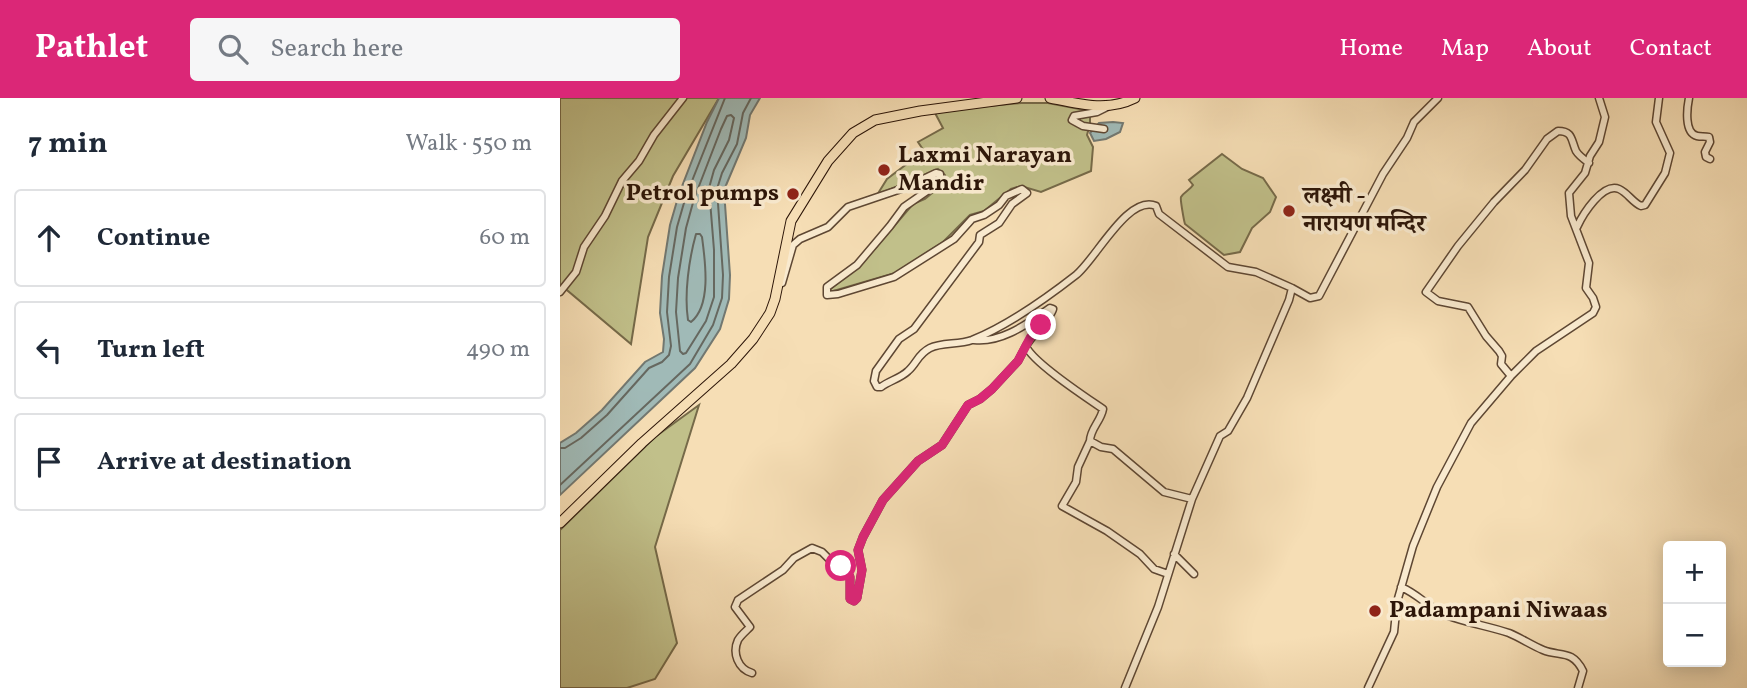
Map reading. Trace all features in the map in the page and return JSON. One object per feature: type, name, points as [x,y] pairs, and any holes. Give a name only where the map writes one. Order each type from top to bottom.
[{"type":"highway","points":[[560,523],[642,443],[731,364],[753,339],[770,313],[791,221],[828,160],[853,133],[876,120],[920,111],[1017,98]]},
{"type":"highway","points":[[1050,98],[1091,106],[1115,105],[1135,98]]},
{"type":"street","points":[[560,292],[576,272],[584,247],[606,216],[622,181],[683,98]]},
{"type":"street","points":[[972,340],[1024,313],[1065,283],[1088,263],[1121,220],[1142,204],[1156,205],[1159,214],[1228,267],[1256,272],[1310,298],[1319,296],[1383,174],[1407,138],[1414,122],[1438,98]]},
{"type":"street","points":[[1368,688],[1394,632],[1401,587],[1413,546],[1443,474],[1471,423],[1536,351],[1594,310],[1596,303],[1586,288],[1588,263],[1571,216],[1569,193],[1600,142],[1605,117],[1599,98]]},
{"type":"street","points":[[1577,227],[1599,195],[1607,189],[1623,191],[1634,203],[1641,206],[1645,205],[1660,182],[1670,153],[1656,122],[1659,98]]},
{"type":"street","points":[[1689,98],[1691,131],[1696,136],[1709,137],[1710,142],[1704,152],[1710,159]]},
{"type":"street","points":[[1104,129],[1076,124],[1072,120],[1074,116],[1115,105]]},
{"type":"street","points":[[1511,376],[1501,364],[1502,356],[1499,351],[1468,307],[1438,301],[1426,292],[1458,246],[1525,170],[1547,139],[1558,131],[1568,133],[1576,151],[1589,163]]},
{"type":"street","points":[[752,673],[744,670],[736,657],[738,641],[750,627],[735,607],[738,600],[811,548],[822,552],[846,571],[850,577],[850,599],[854,601],[857,598],[862,570],[858,550],[883,500],[918,461],[942,445],[968,405],[992,389],[1018,361],[1036,331],[1052,314],[1052,309],[994,339],[972,340],[928,349],[918,356],[908,371],[881,387],[875,384],[876,371],[899,339],[914,329],[979,242],[980,235],[999,223],[1012,204],[1027,195],[1024,189],[1010,193],[999,205],[972,219],[954,239],[894,277],[827,295],[827,287],[858,265],[904,207],[940,182],[940,174],[936,173],[907,187],[848,207],[828,227],[797,240],[793,245],[782,283],[779,282]]},
{"type":"street","points":[[1125,688],[1157,607],[1192,499],[1220,436],[1228,431],[1255,380],[1292,288]]},
{"type":"street","points":[[1026,346],[1028,352],[1040,362],[1103,410],[1077,467],[1076,482],[1062,506],[1107,531],[1140,554],[1154,569],[1168,574]]},
{"type":"street","points":[[1090,441],[1097,446],[1113,449],[1164,492],[1192,499]]},
{"type":"street","points":[[1174,554],[1194,574]]},
{"type":"street","points":[[1401,587],[1414,592],[1424,602],[1446,615],[1507,633],[1543,650],[1569,656],[1580,664],[1583,671],[1578,688]]},
{"type":"shaded area","points":[[560,98],[719,98],[673,176],[648,237],[631,344],[560,287]]},
{"type":"shaded area","points":[[1048,103],[1090,111],[1087,135],[1093,147],[1091,171],[1041,192],[1021,186],[1011,189],[984,211],[970,215],[943,242],[895,273],[830,292],[829,290],[860,266],[913,204],[925,199],[942,185],[945,175],[938,169],[877,195],[887,179],[924,151],[918,142],[943,128],[934,111]]},
{"type":"shaded area","points":[[1222,154],[1242,169],[1263,178],[1276,197],[1270,212],[1252,228],[1240,252],[1224,255],[1185,224],[1181,199],[1193,185],[1189,180]]},
{"type":"shaded area","points":[[699,405],[655,547],[677,643],[655,679],[627,688],[560,688],[560,530],[655,437]]},
{"type":"water","points":[[719,98],[760,98],[750,115],[746,138],[724,190],[730,275],[729,299],[720,329],[695,368],[560,495],[560,443],[602,410],[645,362],[663,352],[660,313],[662,276],[670,225],[679,194]]},
{"type":"water","points":[[1099,123],[1123,123],[1120,132],[1094,141],[1090,133]]},
{"type":"place","name":"Laxmi Narayan Mandir","points":[[884,170]]},
{"type":"place","name":"Petrol pumps","points":[[793,194]]},
{"type":"place","name":"लक्ष्मी - नारायण मन्दिर","points":[[1289,211]]},
{"type":"place","name":"Padampani Niwaas","points":[[1375,611]]},
{"type":"route","points":[[841,566],[850,577],[850,599],[854,601],[857,598],[862,570],[858,550],[883,500],[918,461],[942,445],[968,405],[992,389],[1018,361],[1030,338],[1041,325]]}]
